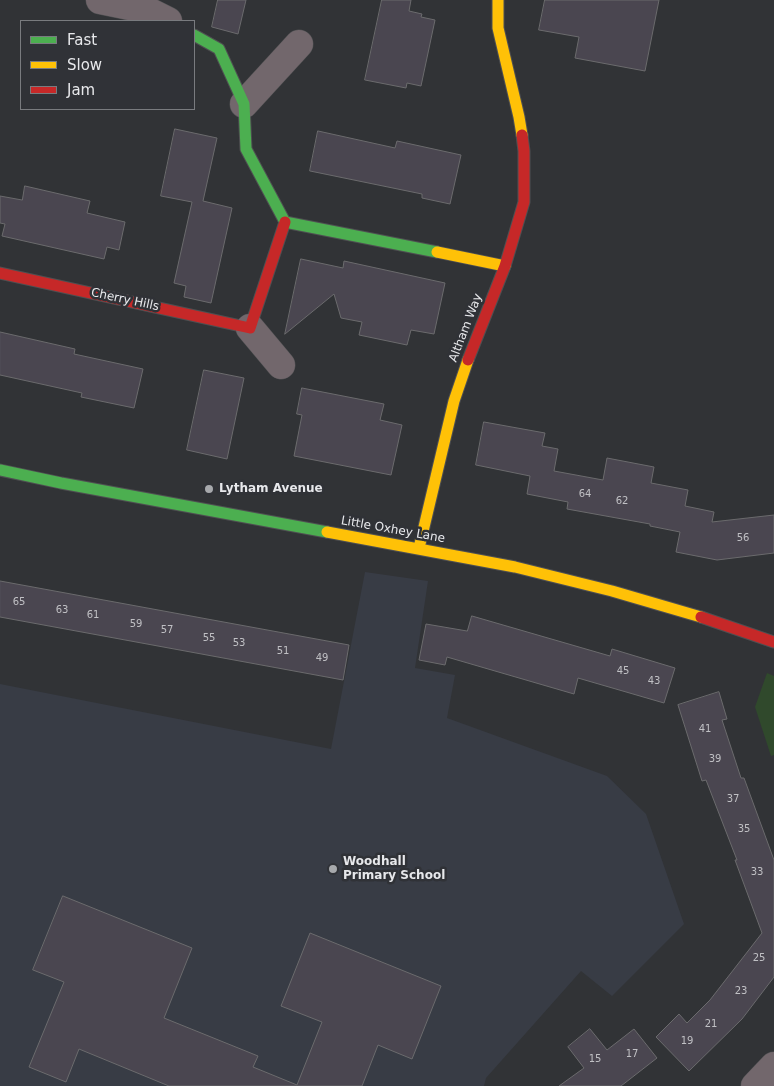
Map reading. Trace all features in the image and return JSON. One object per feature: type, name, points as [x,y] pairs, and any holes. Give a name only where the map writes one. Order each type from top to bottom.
[{"type":"street","points":[[100,0],[144,9],[166,20]]},
{"type":"street","name":"Altham Way","points":[[419,548],[454,401],[504,266],[524,202],[524,151],[519,117],[498,28],[498,0]]},
{"type":"street","points":[[195,36],[219,48],[244,104],[246,149],[285,222],[250,328],[281,365]]},
{"type":"street","points":[[244,104],[299,44]]},
{"type":"street","points":[[285,222],[504,266]]},
{"type":"street","name":"Cherry Hills","points":[[0,273],[250,328]]},
{"type":"street","name":"Little Oxhey Lane","points":[[0,470],[515,567],[612,591],[704,618],[774,642]]},
{"type":"street","points":[[755,1086],[774,1066]]},
{"type":"shaded area","name":"Woodhall Primary School","points":[[365,572],[428,581],[415,668],[455,675],[447,718],[607,776],[646,814],[684,924],[612,996],[581,971],[486,1078],[484,1086],[0,1086],[0,684],[331,749]]},
{"type":"green space","points":[[767,673],[774,676],[774,755],[771,756],[755,707]]},
{"type":"building","points":[[218,0],[246,0],[238,34],[212,27]]},
{"type":"building","points":[[382,0],[411,0],[409,11],[422,14],[421,17],[435,20],[421,86],[407,83],[406,88],[365,80]]},
{"type":"building","points":[[545,0],[659,0],[645,71],[575,58],[579,37],[539,30]]},
{"type":"building","points":[[175,129],[217,138],[203,201],[232,208],[211,303],[184,297],[186,286],[174,283],[192,202],[161,196]]},
{"type":"building","points":[[318,131],[395,148],[397,141],[461,155],[450,204],[422,198],[422,194],[310,171]]},
{"type":"building","points":[[25,186],[90,201],[87,213],[125,222],[119,250],[107,247],[104,259],[2,236],[5,224],[0,223],[0,196],[22,200]]},
{"type":"building","points":[[301,259],[343,268],[344,261],[445,283],[434,334],[411,330],[407,345],[359,335],[362,322],[341,318],[334,294],[285,334]]},
{"type":"building","points":[[0,332],[75,349],[74,354],[143,369],[134,408],[81,397],[82,393],[0,375]]},
{"type":"building","points":[[204,370],[244,378],[227,459],[187,450]]},
{"type":"building","points":[[302,388],[384,404],[380,420],[402,425],[391,475],[294,456],[302,415],[297,414]]},
{"type":"building","points":[[484,422],[545,433],[542,446],[558,449],[554,471],[603,480],[607,458],[654,467],[651,483],[688,490],[685,506],[714,512],[712,522],[774,515],[774,553],[717,560],[676,552],[680,532],[650,526],[650,524],[567,509],[568,502],[527,494],[530,476],[476,465]]},
{"type":"building","points":[[0,581],[349,645],[343,680],[0,617]]},
{"type":"building","points":[[472,616],[610,656],[612,649],[675,668],[664,703],[578,678],[574,694],[447,657],[445,665],[419,660],[426,624],[467,631]]},
{"type":"building","points":[[719,692],[727,719],[722,720],[741,778],[744,778],[774,860],[774,977],[742,1019],[689,1071],[656,1037],[679,1014],[687,1023],[710,1000],[762,933],[735,860],[737,860],[706,780],[702,781],[678,705]]},
{"type":"building","points":[[63,896],[192,948],[164,1018],[258,1056],[253,1067],[297,1085],[322,1022],[281,1006],[310,933],[441,986],[412,1059],[378,1045],[362,1086],[169,1086],[79,1049],[66,1082],[29,1067],[64,982],[33,970]]},
{"type":"building","points":[[590,1029],[607,1050],[634,1029],[657,1058],[621,1086],[559,1086],[584,1068],[568,1047]]},
{"type":"traffic: fast","points":[[195,36],[219,49],[244,104],[246,149],[285,222],[437,252]]},
{"type":"traffic: fast","points":[[0,470],[327,532]]},
{"type":"traffic: slow","points":[[498,0],[498,28],[522,135]]},
{"type":"traffic: slow","points":[[437,252],[505,266]]},
{"type":"traffic: slow","points":[[419,548],[454,401],[468,360]]},
{"type":"traffic: slow","points":[[327,532],[515,567],[612,591],[701,617]]},
{"type":"traffic: jam","points":[[468,360],[505,266],[524,202],[524,151],[522,135]]},
{"type":"traffic: jam","points":[[0,273],[250,328],[285,222]]},
{"type":"traffic: jam","points":[[701,617],[774,642]]},
{"type":"place","name":"Lytham Avenue","points":[[209,489]]},
{"type":"place","name":"Woodhall Primary School","points":[[333,869]]}]
